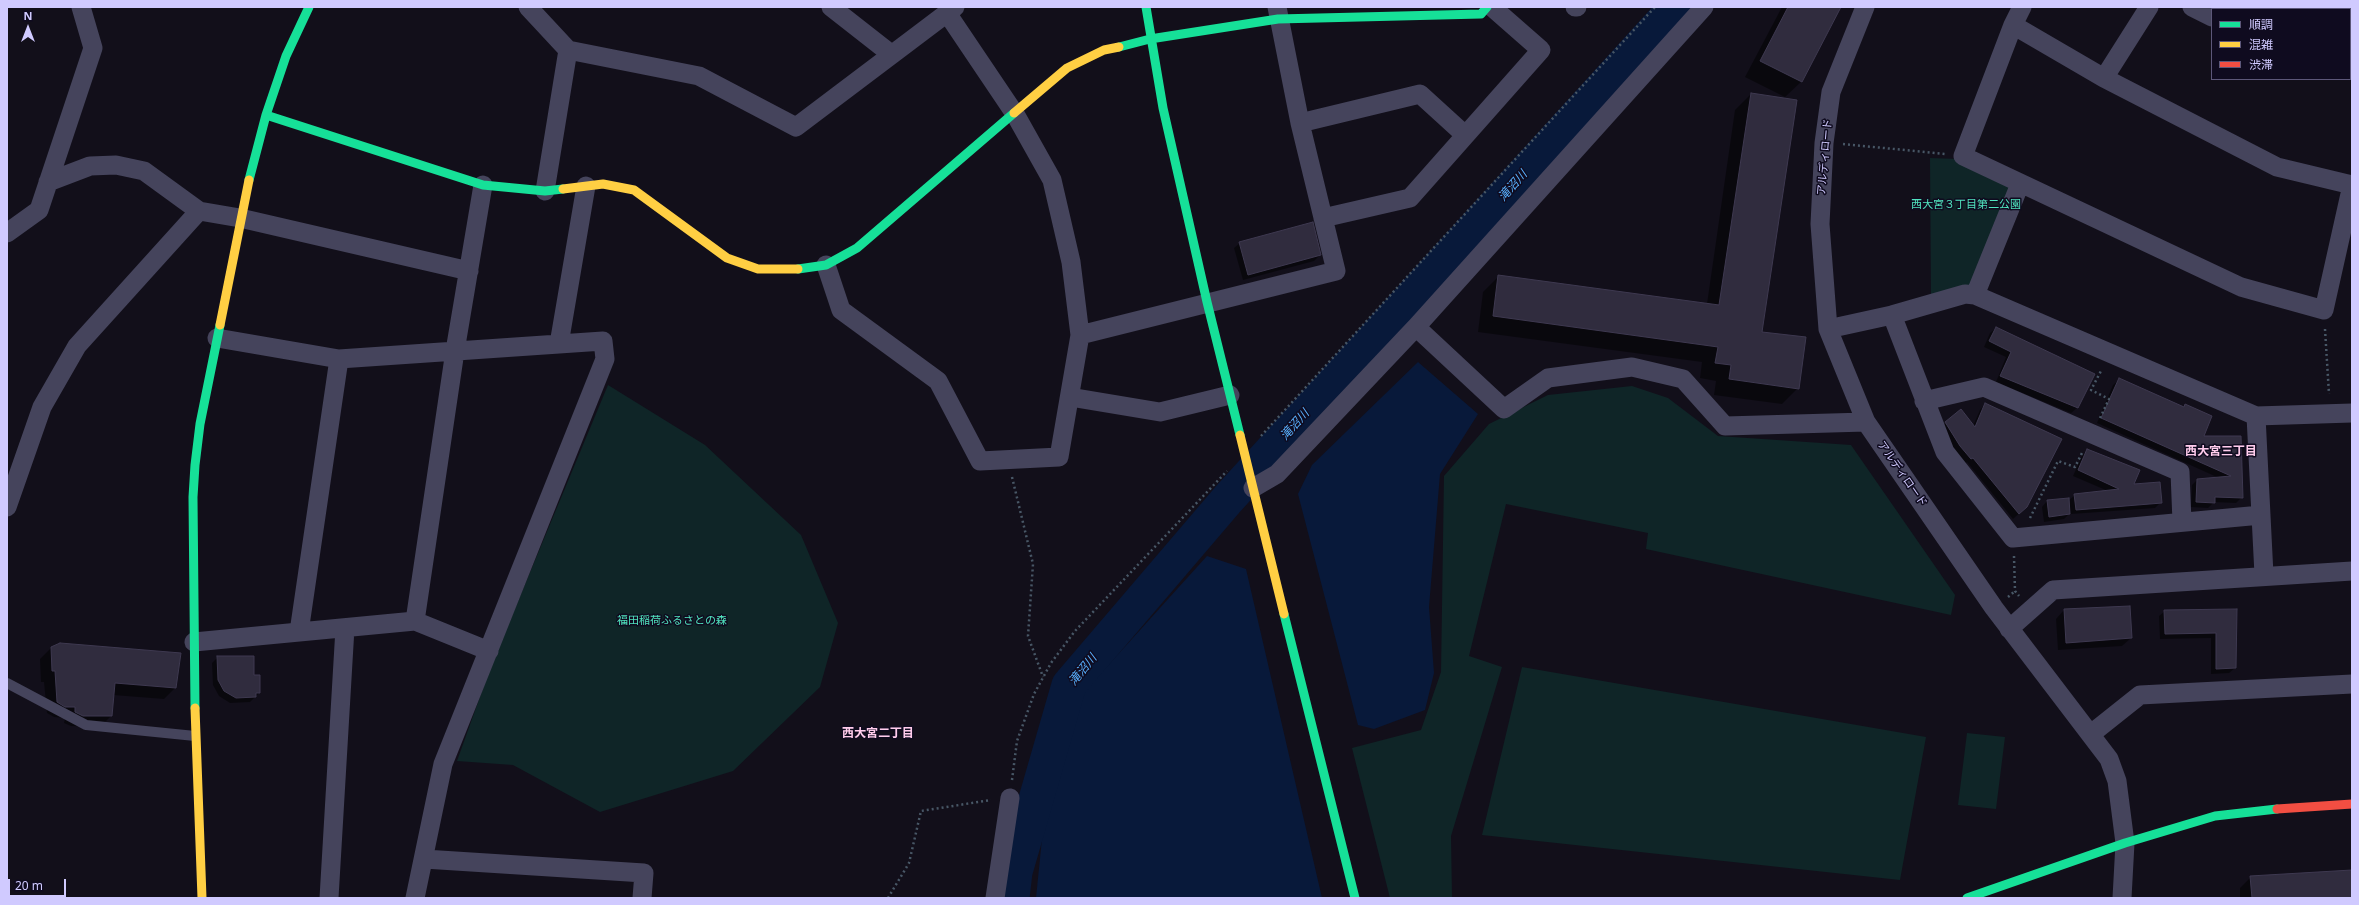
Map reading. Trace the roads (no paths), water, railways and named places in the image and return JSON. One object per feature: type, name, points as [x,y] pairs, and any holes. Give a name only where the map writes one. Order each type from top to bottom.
[{"type":"street","points":[[7,233],[39,210],[93,48],[81,7]]},
{"type":"street","points":[[202,898],[195,736],[193,497],[200,424],[240,218],[266,115],[286,56],[309,7]]},
{"type":"street","points":[[528,7],[568,50],[699,76],[796,127],[951,10],[1015,114],[1052,180],[1071,262],[1080,335],[1059,457],[980,461],[938,381],[841,310],[826,265]]},
{"type":"street","points":[[831,7],[891,54]]},
{"type":"street","points":[[1146,7],[1150,39],[1207,302],[1355,898]]},
{"type":"street","points":[[266,115],[483,185],[545,191],[603,184],[634,190],[727,258],[758,269],[789,271],[826,265],[857,248],[1067,68],[1104,50],[1277,13],[1481,14],[1487,7]]},
{"type":"street","points":[[1323,218],[1410,198],[1541,50],[1492,7]]},
{"type":"street","points":[[1253,486],[1277,474],[1416,327],[1704,7]]},
{"type":"street","name":"アルディロード","points":[[1865,7],[1831,92],[1824,143],[1820,224],[1828,329],[1866,422],[2009,629],[2109,759],[2117,781],[2125,843],[2122,898]]},
{"type":"street","points":[[2013,25],[2104,78],[2277,167],[2352,185],[2324,310],[2241,287],[1963,156],[2013,25],[2022,7]]},
{"type":"street","points":[[2104,78],[2149,7]]},
{"type":"street","points":[[2192,7],[2211,16]]},
{"type":"street","points":[[1080,335],[1207,302],[1336,271],[1300,123],[1277,13]]},
{"type":"street","points":[[545,191],[568,50]]},
{"type":"street","points":[[1300,123],[1420,94],[1466,135]]},
{"type":"street","points":[[48,182],[90,166],[116,165],[144,171],[199,211],[240,218],[468,271]]},
{"type":"street","points":[[1975,295],[2020,184]]},
{"type":"street","points":[[415,621],[455,351],[483,185]]},
{"type":"street","points":[[559,344],[586,186]]},
{"type":"street","points":[[7,507],[42,408],[77,346],[199,211]]},
{"type":"street","points":[[1828,329],[1892,315],[1965,294],[1975,295],[2256,416],[2331,415],[2352,413]]},
{"type":"street","points":[[1892,315],[1945,452],[2013,538],[2261,515]]},
{"type":"street","points":[[1416,327],[1504,409],[1548,378],[1632,367],[1683,379],[1725,426],[1866,422]]},
{"type":"street","points":[[217,338],[339,359],[603,341],[605,359],[444,764],[415,898]]},
{"type":"street","points":[[299,632],[339,359]]},
{"type":"street","points":[[1924,401],[1984,387],[2180,472],[2182,522]]},
{"type":"street","points":[[1070,397],[1160,412],[1230,394]]},
{"type":"street","points":[[2256,416],[2264,575]]},
{"type":"street","points":[[2009,629],[2053,590],[2264,575],[2352,571]]},
{"type":"street","points":[[194,642],[415,621],[489,651]]},
{"type":"street","points":[[329,898],[345,628]]},
{"type":"street","points":[[2091,734],[2140,695],[2352,684]]},
{"type":"street","points":[[995,898],[1010,798]]},
{"type":"street","points":[[1967,898],[2125,843],[2238,812],[2352,804]]},
{"type":"street","points":[[424,859],[644,873],[642,898]]},
{"type":"lane","points":[[7,683],[86,725],[195,736]]},
{"type":"water","points":[[1418,362],[1478,414],[1440,474],[1429,607],[1434,673],[1425,710],[1374,729],[1358,725],[1298,494],[1312,465]]},
{"type":"water","points":[[1207,556],[1246,569],[1322,898],[1036,898],[1046,799],[1084,692]]},
{"type":"waterway","name":"滝沼川","points":[[1012,898],[1015,872],[1069,685],[1228,499],[1676,7]]},
{"type":"district","name":"西大宮三丁目","points":[[2221,452]]},
{"type":"district","name":"西大宮二丁目","points":[[878,734]]},
{"type":"park label","name":"西大宮３丁目第二公園","points":[[1966,205]]},
{"type":"park label","name":"福田稲荷ふるさとの森","points":[[672,621]]}]
